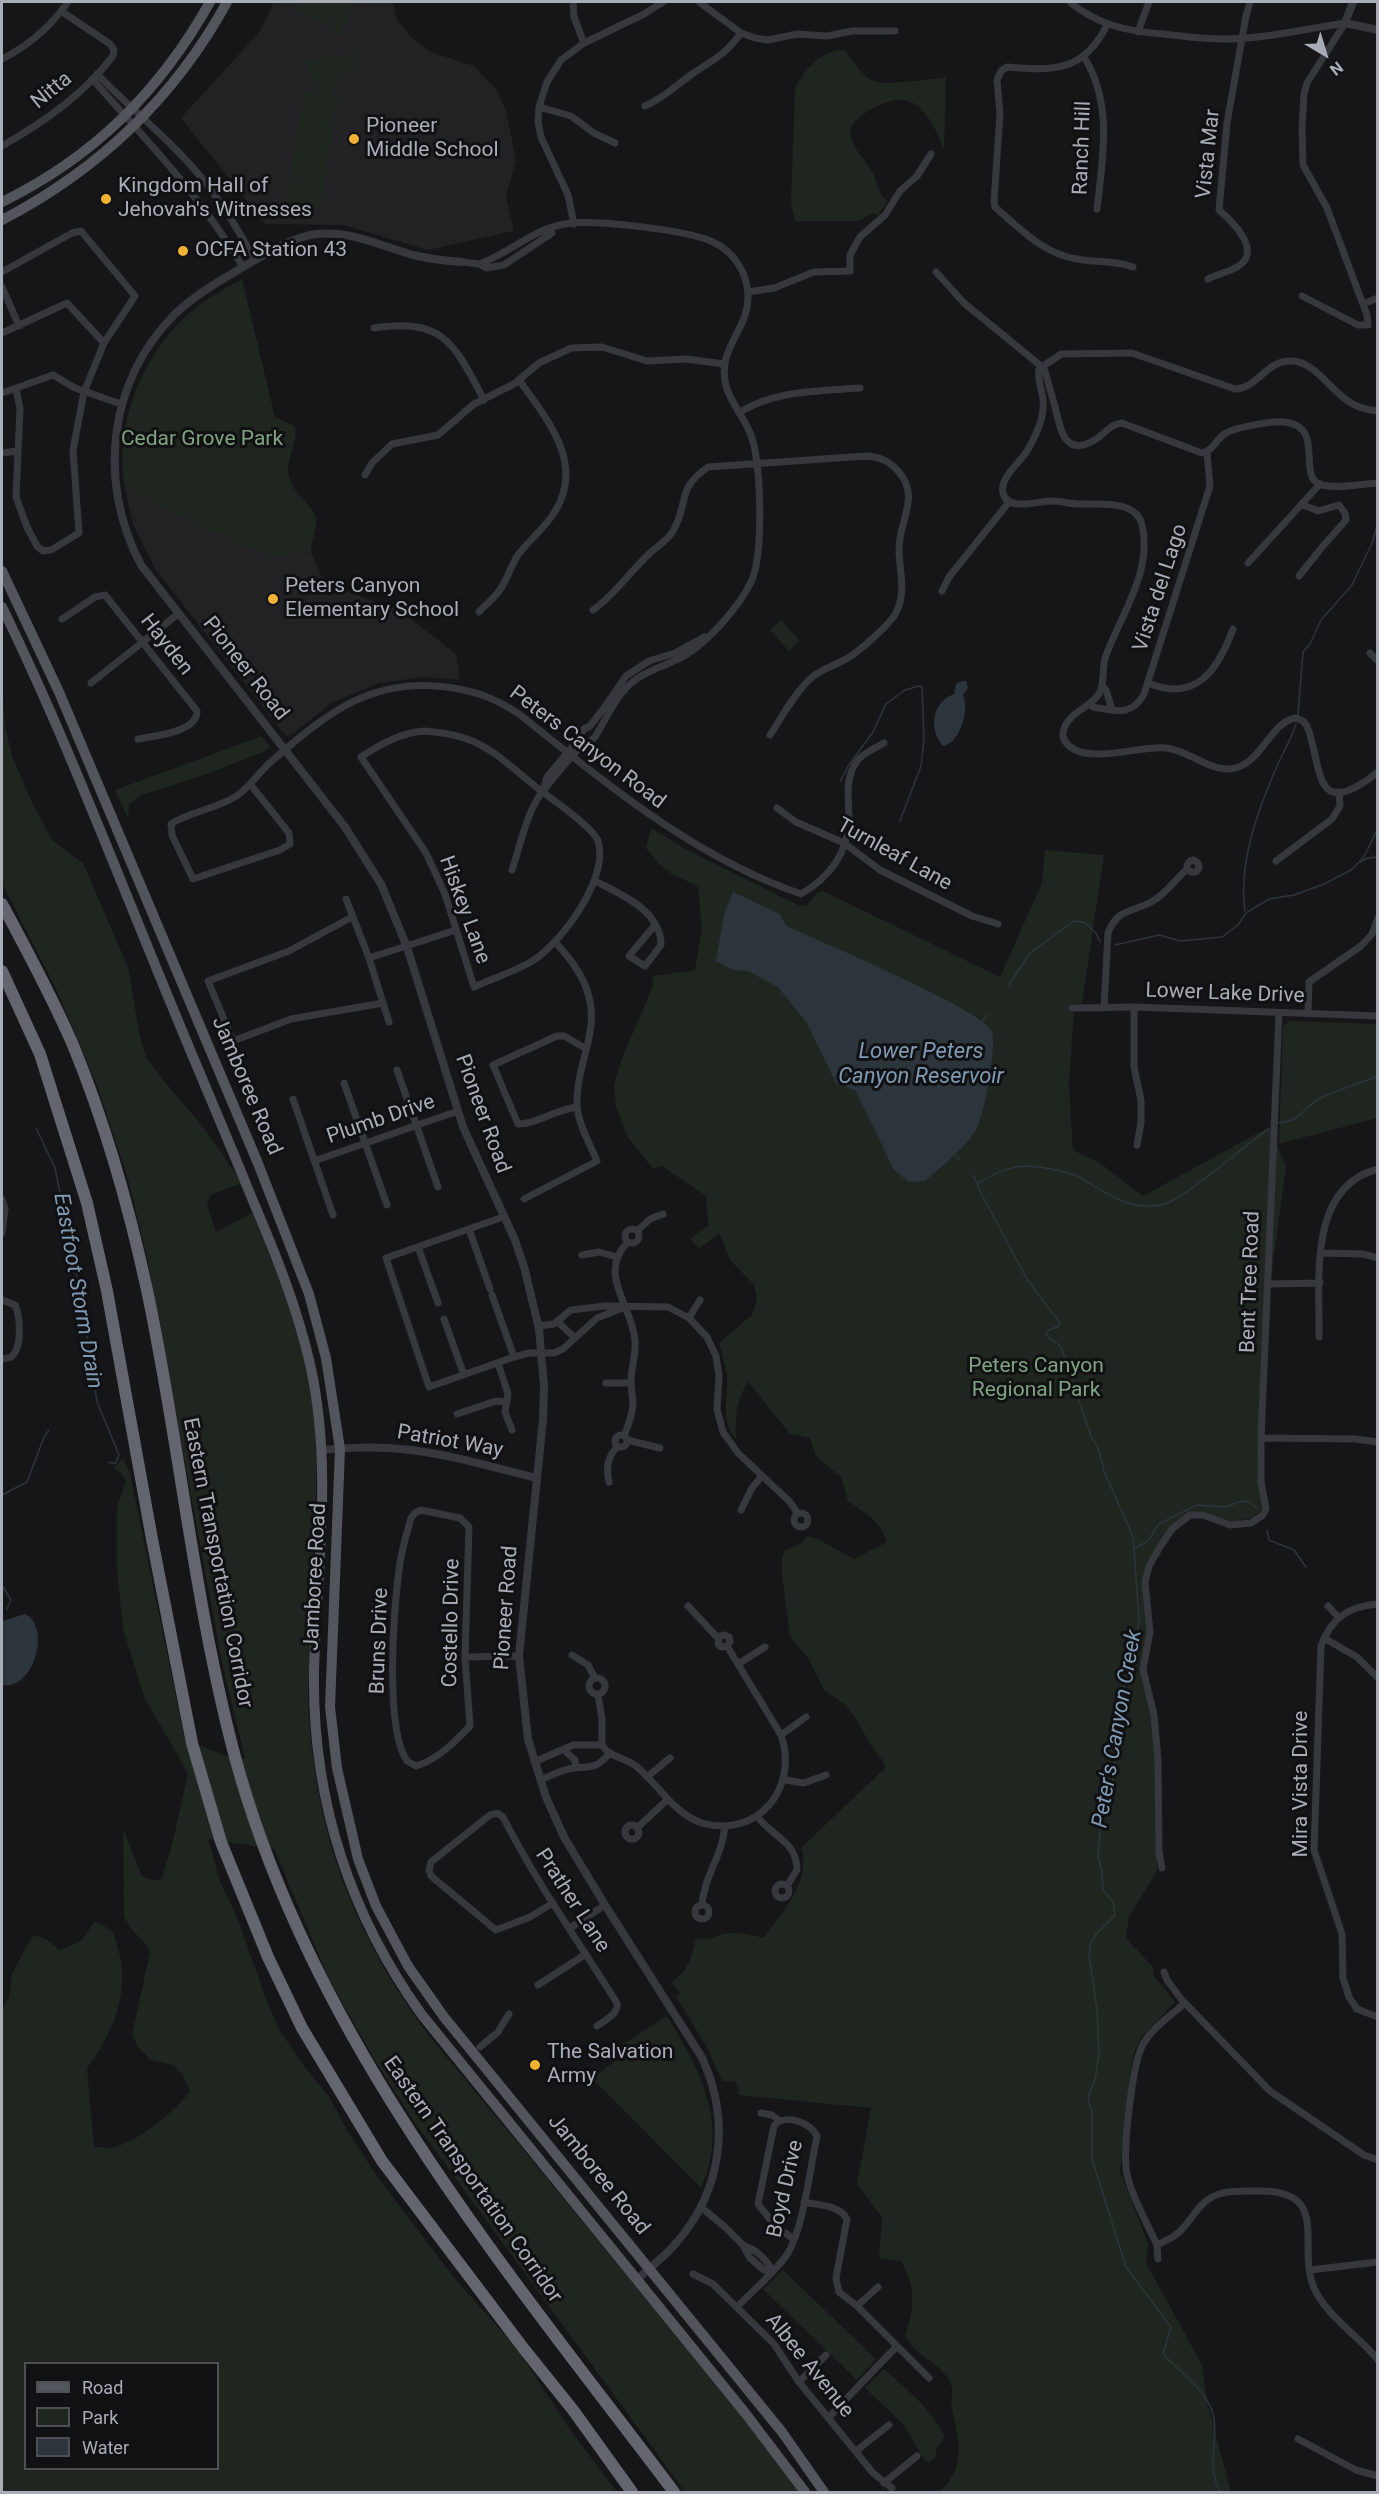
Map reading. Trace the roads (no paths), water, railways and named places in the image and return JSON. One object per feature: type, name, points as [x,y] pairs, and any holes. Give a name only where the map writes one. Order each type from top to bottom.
[{"type":"highway","name":"Eastern Transportation Corridor","points":[[2,904],[37,969],[73,1047],[105,1136],[129,1218],[149,1301],[203,1618],[236,1758],[268,1859],[314,1966],[340,2018],[386,2094],[503,2265],[674,2493]]},
{"type":"highway","points":[[2,971],[40,1054],[87,1203],[107,1291],[147,1516],[192,1743],[221,1842],[268,1957],[302,2028],[382,2161],[573,2410],[632,2493]]},
{"type":"main road","points":[[2,202],[65,166],[129,112],[171,65],[210,2]]},
{"type":"main road","points":[[2,220],[54,190],[106,152],[144,118],[196,55],[227,2]]},
{"type":"main road","name":"Jamboree Road","points":[[2,571],[59,692],[309,1294],[326,1358],[340,1449],[330,1707],[337,1768],[358,1859],[389,1933],[426,1994],[782,2432],[824,2493]]},
{"type":"main road","name":"Jamboree Road","points":[[2,607],[80,782],[296,1308],[318,1400],[321,1450],[322,1499],[314,1712],[320,1767],[330,1823],[347,1878],[385,1960],[422,2015],[754,2423],[805,2493]]},
{"type":"street","points":[[2,59],[33,39],[68,2]]},
{"type":"street","points":[[573,2],[574,17],[584,43]]},
{"type":"street","points":[[574,224],[568,195],[541,137],[538,121],[539,106],[547,82],[561,60],[584,43],[644,14],[663,2]]},
{"type":"street","points":[[699,2],[741,33],[768,40],[797,34],[827,36],[852,32],[895,31]]},
{"type":"street","points":[[1070,2],[1091,18],[1107,25],[1138,32],[1208,39],[1243,38],[1346,23],[1377,30]]},
{"type":"street","points":[[1138,32],[1149,2]]},
{"type":"street","name":"Vista Mar","points":[[1208,279],[1220,272],[1235,268],[1245,258],[1247,251],[1242,232],[1219,210],[1227,123],[1250,2]]},
{"type":"street","points":[[1302,296],[1362,326],[1368,325],[1364,304],[1327,208],[1306,171],[1301,153],[1306,83],[1346,23],[1353,2]]},
{"type":"street","name":"Nitta","points":[[2,146],[47,119],[95,77],[113,56],[114,52],[110,44],[61,11]]},
{"type":"street","points":[[1107,25],[1093,49],[1084,57],[1064,67],[1053,69],[1007,68],[1001,71],[997,80],[1000,114],[995,207],[1039,244],[1078,260],[1120,262],[1133,267]]},
{"type":"street","points":[[645,106],[670,93],[695,72],[718,59],[741,33]]},
{"type":"street","name":"Ranch Hill","points":[[1084,57],[1098,82],[1102,107],[1102,160],[1097,209]]},
{"type":"street","points":[[95,77],[129,112],[135,126],[202,205],[243,267]]},
{"type":"street","points":[[539,106],[571,116],[594,133],[615,143]]},
{"type":"street","points":[[129,112],[144,118],[205,182],[228,214],[255,260]]},
{"type":"street","points":[[748,292],[774,288],[814,272],[850,270],[850,255],[860,237],[885,215],[900,192],[917,176],[931,154]]},
{"type":"street","points":[[479,264],[491,260],[521,241],[566,224],[591,222],[616,224],[698,237],[714,242],[727,250],[738,263],[745,277],[748,292],[747,312],[730,345],[724,364],[726,387],[752,440],[760,537],[756,568],[737,605],[700,645],[633,681],[616,698],[594,738],[570,755]]},
{"type":"street","name":"Pioneer Road","points":[[574,224],[548,234],[504,265],[486,268],[479,264],[415,255],[357,238],[328,233],[289,242],[197,295],[162,328],[137,366],[121,404],[113,461],[122,522],[141,565],[364,855],[395,914],[458,1111],[525,1270],[539,1326],[543,1419],[519,1656],[528,1739],[540,1780],[564,1837],[694,2043],[710,2075],[719,2123],[717,2164],[702,2208],[677,2242],[637,2280]]},
{"type":"street","points":[[2,272],[72,233],[81,231],[135,296],[104,343],[84,392],[73,450],[79,533],[51,550],[43,551],[37,546],[16,497],[20,409],[16,388]]},
{"type":"street","points":[[936,272],[964,303],[1045,371],[1059,428],[1070,443],[1079,445],[1090,443],[1112,426],[1122,423],[1197,452],[1207,453],[1220,437],[1230,431],[1275,422],[1289,423],[1298,426],[1307,437],[1311,474],[1320,484],[1377,483]]},
{"type":"street","points":[[2,287],[19,326]]},
{"type":"street","points":[[1364,304],[1377,298]]},
{"type":"street","points":[[2,333],[68,303],[104,343]]},
{"type":"street","points":[[374,327],[418,325],[438,333],[460,356],[484,400]]},
{"type":"street","points":[[365,475],[372,463],[392,444],[438,435],[462,414],[519,380],[539,363],[558,352],[590,346],[602,347],[647,361],[686,359],[724,364]]},
{"type":"street","points":[[1377,411],[1352,404],[1309,367],[1294,361],[1275,365],[1247,387],[1239,389],[1229,388],[1132,352],[1061,354],[1041,366],[1038,372],[1043,399],[1042,417],[1027,451],[1003,484],[1003,494],[1009,502],[1022,504],[1051,501],[1107,504],[1131,510],[1140,519],[1143,528],[1143,552],[1136,585],[1104,662],[1102,686],[1097,697],[1072,717],[1063,730],[1065,740],[1075,750],[1106,753],[1166,748],[1181,751],[1218,768],[1234,768],[1250,760],[1282,724],[1296,718],[1304,721],[1311,735],[1320,780],[1327,789],[1339,792],[1355,786],[1377,772]]},
{"type":"street","points":[[2,393],[53,375],[84,392],[121,404]]},
{"type":"street","points":[[479,612],[501,590],[516,557],[547,524],[556,511],[563,493],[564,456],[559,438],[519,380]]},
{"type":"street","points":[[740,412],[762,400],[792,393],[860,388]]},
{"type":"street","points":[[2,453],[17,451]]},
{"type":"street","name":"Vista del Lago","points":[[1112,710],[1123,711],[1138,705],[1148,683],[1210,486],[1207,453]]},
{"type":"street","points":[[593,610],[610,598],[644,558],[672,532],[684,493],[692,478],[708,467],[876,457],[885,460],[897,471],[909,490],[909,502],[899,550],[903,582],[896,612],[856,652],[809,680],[770,735]]},
{"type":"street","points":[[1248,563],[1320,484]]},
{"type":"street","points":[[942,591],[949,577],[1009,502]]},
{"type":"street","points":[[1299,576],[1346,520],[1346,513],[1339,505],[1318,511],[1303,505]]},
{"type":"street","name":"Hayden","points":[[62,619],[95,597],[102,595],[110,600],[195,709],[196,719],[189,725],[176,731],[138,739]]},
{"type":"street","points":[[91,683],[178,614]]},
{"type":"street","points":[[1148,683],[1164,689],[1180,690],[1197,684],[1226,647],[1233,629]]},
{"type":"street","points":[[512,870],[527,825],[543,791],[570,755],[584,729],[590,726],[616,688],[635,669],[675,653],[713,630]]},
{"type":"street","points":[[1370,653],[1377,661]]},
{"type":"street","name":"Peters Canyon Road","points":[[250,784],[289,833],[290,844],[280,850],[193,879],[172,835],[171,824],[230,801],[285,750],[326,717],[355,699],[383,689],[423,684],[480,693],[500,702],[658,822],[683,838],[774,884],[801,894],[825,878],[836,864],[844,843]]},
{"type":"street","points":[[1102,686],[1106,690],[1112,710]]},
{"type":"street","points":[[1090,704],[1112,710]]},
{"type":"street","name":"Hiskey Lane","points":[[543,791],[486,747],[470,739],[444,732],[412,732],[388,740],[361,757],[426,853],[445,894],[474,987],[530,962],[555,942]]},
{"type":"street","points":[[844,843],[849,822],[848,786],[852,772],[858,761],[884,743]]},
{"type":"street","points":[[524,1199],[597,1161],[577,1107],[578,1078],[592,1018],[586,986],[578,968],[555,942],[583,904],[595,881],[598,841],[593,833],[543,791]]},
{"type":"street","points":[[1276,861],[1332,819],[1340,806],[1339,792]]},
{"type":"street","name":"Turnleaf Lane","points":[[777,808],[796,822],[844,843],[889,874],[972,916],[998,924]]},
{"type":"street","points":[[1104,1008],[1108,933],[1111,925],[1123,912],[1156,899],[1187,869]]},
{"type":"street","points":[[595,881],[632,900],[655,925],[661,945],[645,966],[629,956],[655,925]]},
{"type":"street","points":[[346,899],[369,958],[389,1022]]},
{"type":"street","points":[[352,917],[289,951],[208,981],[233,1041],[291,1019],[383,1003]]},
{"type":"street","points":[[1308,1014],[1309,982],[1361,946],[1372,934],[1377,918]]},
{"type":"street","points":[[369,958],[456,930]]},
{"type":"street","points":[[1134,1007],[1134,1067],[1141,1100],[1142,1123],[1137,1145]]},
{"type":"street","name":"Lower Lake Drive","points":[[1072,1008],[1134,1007],[1377,1016]]},
{"type":"street","name":"Bent Tree Road","points":[[1162,1868],[1159,1852],[1158,1760],[1154,1715],[1143,1669],[1150,1632],[1146,1582],[1149,1566],[1172,1528],[1180,1521],[1190,1515],[1203,1515],[1230,1525],[1251,1522],[1263,1515],[1266,1509],[1261,1482],[1261,1438],[1279,1013]]},
{"type":"street","points":[[577,1107],[518,1124],[493,1065],[557,1036],[564,1036],[585,1048]]},
{"type":"street","points":[[397,1070],[438,1187]]},
{"type":"street","points":[[344,1083],[387,1205]]},
{"type":"street","points":[[292,1099],[333,1215]]},
{"type":"street","name":"Plumb Drive","points":[[314,1161],[458,1111]]},
{"type":"street","points":[[1319,1337],[1321,1253],[1326,1219],[1336,1198],[1351,1182],[1377,1169]]},
{"type":"street","points":[[2,1199],[5,1209],[2,1233]]},
{"type":"street","points":[[626,1438],[633,1407],[631,1383],[635,1339],[616,1282],[615,1268],[617,1257],[628,1242],[633,1244],[638,1241],[637,1231],[650,1219],[663,1214]]},
{"type":"street","points":[[503,1217],[386,1258],[429,1387],[514,1357],[563,1349],[597,1318],[625,1307]]},
{"type":"street","points":[[469,1229],[514,1357]]},
{"type":"street","points":[[418,1247],[438,1303]]},
{"type":"street","points":[[582,1255],[599,1252],[617,1257]]},
{"type":"street","points":[[1321,1253],[1363,1254],[1377,1258]]},
{"type":"street","points":[[1268,1284],[1320,1284]]},
{"type":"street","points":[[2,1300],[15,1305],[18,1311],[16,1351],[11,1357],[2,1359]]},
{"type":"street","points":[[689,1318],[700,1300]]},
{"type":"street","points":[[539,1326],[558,1322],[571,1310],[605,1306],[668,1307],[689,1318],[707,1336],[716,1356],[719,1376],[717,1409],[723,1432],[738,1453],[790,1502],[798,1514]]},
{"type":"street","points":[[444,1319],[464,1375]]},
{"type":"street","points":[[558,1322],[575,1338]]},
{"type":"street","points":[[498,1363],[508,1394],[505,1412],[512,1430]]},
{"type":"street","points":[[606,1383],[631,1383]]},
{"type":"street","points":[[457,1414],[496,1401],[507,1402]]},
{"type":"street","points":[[609,1482],[607,1464],[610,1455],[617,1447],[615,1437],[618,1435],[660,1448]]},
{"type":"street","points":[[1261,1438],[1355,1439],[1377,1442]]},
{"type":"street","name":"Patriot Way","points":[[321,1450],[399,1448],[426,1452],[536,1478]]},
{"type":"street","points":[[741,1510],[752,1488],[762,1476]]},
{"type":"street","name":"Costello Drive","points":[[415,1513],[421,1510],[434,1511],[460,1518],[466,1522],[471,1537],[465,1657],[470,1726]]},
{"type":"street","name":"Bruns Drive","points":[[415,1513],[411,1518],[400,1560],[392,1674],[395,1716],[401,1748],[407,1761],[416,1766],[423,1764],[457,1741],[470,1726]]},
{"type":"street","points":[[1377,1604],[1358,1607],[1338,1617],[1324,1638],[1357,1657],[1377,1678]]},
{"type":"street","points":[[598,1695],[602,1719],[602,1745],[608,1755],[627,1760],[668,1799],[702,1823],[725,1826],[757,1816],[773,1800],[784,1780],[787,1758],[781,1735],[727,1646],[730,1642],[729,1637],[724,1635],[718,1638],[688,1606]]},
{"type":"street","points":[[1328,1606],[1338,1617]]},
{"type":"street","name":"Mira Vista Drive","points":[[1324,1638],[1321,1646],[1314,1851],[1342,1934],[1345,1988],[1357,2009],[1377,2017]]},
{"type":"street","points":[[738,1664],[765,1647]]},
{"type":"street","points":[[572,1655],[588,1665],[595,1678],[601,1680],[605,1685],[603,1691],[598,1695]]},
{"type":"street","points":[[465,1657],[519,1656]]},
{"type":"street","points":[[595,1678],[590,1682],[588,1688],[592,1693],[598,1695]]},
{"type":"street","points":[[781,1735],[806,1717]]},
{"type":"street","points":[[534,1762],[573,1745],[602,1745]]},
{"type":"street","points":[[564,1750],[574,1760],[576,1768]]},
{"type":"street","points":[[540,1780],[576,1768],[587,1769],[596,1766],[608,1755]]},
{"type":"street","points":[[647,1778],[670,1758]]},
{"type":"street","points":[[784,1780],[804,1783],[826,1775]]},
{"type":"street","points":[[637,1828],[668,1799]]},
{"type":"street","name":"Prather Lane","points":[[553,1903],[530,1917],[496,1930],[431,1876],[429,1870],[431,1862],[490,1815],[497,1813],[503,1817],[524,1858],[570,1928],[618,2007],[615,2013],[597,2026]]},
{"type":"street","points":[[757,1816],[765,1827],[794,1851],[797,1870],[787,1886]]},
{"type":"street","points":[[702,1905],[703,1891],[721,1852],[725,1826]]},
{"type":"street","points":[[570,1928],[605,1905]]},
{"type":"street","points":[[538,1985],[586,1954]]},
{"type":"street","points":[[1164,1972],[1167,1980],[1185,2003],[1270,2091],[1364,2155],[1377,2160]]},
{"type":"street","points":[[1158,2259],[1157,2245],[1140,2210],[1126,2169],[1127,2136],[1137,2057],[1143,2042],[1185,2003]]},
{"type":"street","points":[[480,2047],[498,2032],[509,2014]]},
{"type":"street","points":[[761,2113],[772,2115],[780,2121],[774,2126],[758,2204],[776,2227],[794,2239]]},
{"type":"street","name":"Boyd Drive","points":[[737,2307],[789,2251],[804,2202],[817,2136],[814,2130],[804,2123],[780,2121]]},
{"type":"street","points":[[1157,2245],[1179,2233],[1199,2207],[1210,2198],[1229,2192],[1277,2190],[1292,2197],[1308,2219],[1310,2270],[1314,2287],[1323,2303],[1377,2361]]},
{"type":"street","points":[[804,2202],[836,2209],[846,2215],[848,2219],[836,2278],[839,2292],[857,2306],[929,2378]]},
{"type":"street","points":[[702,2208],[742,2245],[762,2256],[772,2270]]},
{"type":"street","points":[[1310,2270],[1377,2262]]},
{"type":"street","name":"Albee Avenue","points":[[693,2274],[713,2283],[774,2344],[799,2382],[873,2473],[892,2488]]},
{"type":"street","points":[[857,2306],[878,2287]]},
{"type":"street","points":[[829,2417],[897,2346]]},
{"type":"street","points":[[799,2382],[826,2355]]},
{"type":"street","points":[[856,2451],[889,2425]]},
{"type":"street","points":[[1298,2439],[1356,2470],[1377,2476]]},
{"type":"street","points":[[884,2483],[917,2456]]},
{"type":"water","points":[[966,681],[968,688],[963,695],[965,709],[962,725],[954,739],[943,746],[935,732],[937,709],[941,703],[954,694],[956,684]]},
{"type":"water","name":"Lower Peters Canyon Reservoir","points":[[733,892],[780,914],[786,926],[931,992],[982,1021],[992,1031],[993,1050],[989,1081],[983,1111],[976,1130],[959,1151],[925,1181],[909,1182],[894,1170],[856,1091],[836,1083],[807,1023],[778,987],[748,971],[733,970],[716,961],[724,914]]},
{"type":"water","points":[[25,1614],[33,1620],[37,1631],[36,1656],[31,1668],[23,1678],[14,1684],[2,1685],[2,1621]]},
{"type":"waterway","points":[[1298,714],[1303,652],[1310,644],[1321,620],[1352,585],[1373,541],[1377,525]]},
{"type":"waterway","points":[[840,782],[848,766],[873,732],[886,704],[905,690],[922,687],[924,739],[921,766],[900,821]]},
{"type":"waterway","points":[[1245,911],[1244,875],[1251,837],[1270,783],[1296,724]]},
{"type":"waterway","points":[[1115,945],[1159,935],[1180,941],[1222,937],[1238,925],[1246,913],[1269,899],[1294,895],[1324,884],[1351,870],[1364,857],[1378,828]]},
{"type":"waterway","points":[[1360,862],[1378,857]]},
{"type":"waterway","points":[[1009,985],[1030,953],[1074,921],[1084,922],[1096,933],[1100,942]]},
{"type":"waterway","points":[[982,1022],[987,1015]]},
{"type":"waterway","points":[[1279,1123],[1292,1120],[1319,1099],[1378,1076]]},
{"type":"waterway","name":"Eastfoot Storm Drain","points":[[36,1128],[55,1168],[80,1292],[97,1402],[119,1455],[115,1464],[109,1462]]},
{"type":"waterway","points":[[978,1183],[1006,1169],[1034,1166],[1075,1175],[1127,1203],[1161,1205],[1184,1194],[1269,1129]]},
{"type":"waterway","name":"Peter's Canyon Creek","points":[[954,1154],[960,1160]]},
{"type":"waterway","name":"Peter's Canyon Creek","points":[[973,1175],[1028,1281],[1060,1323],[1059,1326],[1047,1331],[1046,1335],[1061,1347],[1091,1436],[1099,1450],[1104,1471],[1133,1537],[1139,1618],[1137,1638],[1125,1678],[1112,1785],[1101,1818],[1098,1856],[1103,1890],[1113,1902],[1115,1915],[1091,1942],[1089,1955],[1097,2010],[1099,2055],[1095,2080],[1088,2097],[1092,2113],[1092,2159],[1126,2267],[1171,2327],[1163,2354],[1201,2392],[1212,2409],[1215,2429],[1213,2464],[1220,2492]]},
{"type":"waterway","points":[[2,1495],[27,1482],[44,1437],[49,1430]]},
{"type":"waterway","points":[[1134,1549],[1148,1541],[1159,1524],[1197,1505],[1225,1507],[1242,1501],[1249,1502],[1259,1510]]},
{"type":"waterway","points":[[1267,1530],[1269,1540],[1294,1550],[1306,1567]]},
{"type":"waterway","points":[[2,1585],[11,1600],[7,1609]]},
{"type":"place","name":"Pioneer Middle School","points":[[354,139]]},
{"type":"place","name":"Kingdom Hall of Jehovah's Witnesses","points":[[106,199]]},
{"type":"place","name":"OCFA Station 43","points":[[183,251]]},
{"type":"place","name":"Peters Canyon Elementary School","points":[[273,599]]},
{"type":"place","name":"The Salvation Army","points":[[535,2065]]},
{"type":"park label","name":"Cedar Grove Park","points":[[202,440]]},
{"type":"park label","name":"Peters Canyon Regional Park","points":[[1036,1379]]}]
